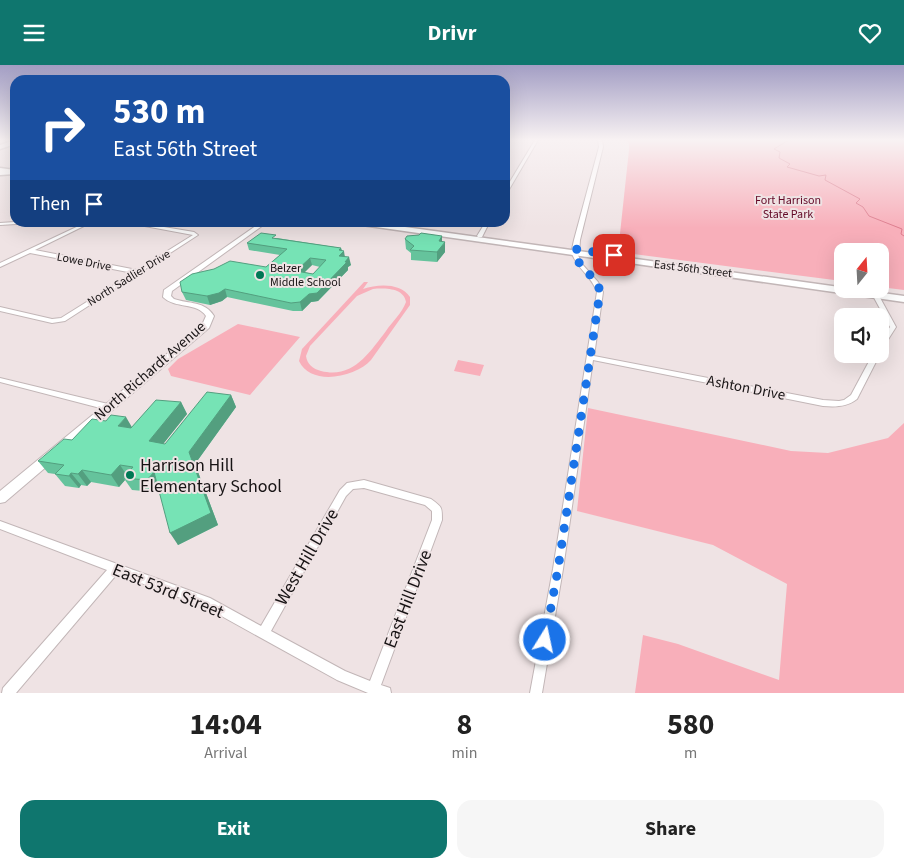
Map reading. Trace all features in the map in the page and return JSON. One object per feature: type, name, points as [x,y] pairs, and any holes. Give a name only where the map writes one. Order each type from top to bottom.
[{"type":"main road","name":"East 56th Street","points":[[401,227],[480,235],[575,251],[834,284]]},
{"type":"main road","name":"East 56th Street","points":[[407,227],[834,286]]},
{"type":"main road","name":"East 56th Street","points":[[889,293],[904,294]]},
{"type":"main road","name":"East 56th Street","points":[[889,295],[904,299]]},
{"type":"street","points":[[510,185],[519,169]]},
{"type":"street","points":[[536,693],[558,569],[600,291],[597,284],[579,265],[575,251],[595,169]]},
{"type":"street","points":[[0,265],[80,227]]},
{"type":"street","name":"North Sadlier Drive","points":[[0,309],[52,321],[67,318],[196,234],[157,227]]},
{"type":"street","name":"North Richardt Avenue","points":[[0,498],[206,325],[210,316],[208,310],[172,301],[167,297],[168,290],[258,227]]},
{"type":"street","points":[[480,235],[485,227]]},
{"type":"street","name":"Lowe Drive","points":[[30,251],[139,272]]},
{"type":"street","points":[[889,320],[893,327],[889,336]]},
{"type":"street","name":"Ashton Drive","points":[[590,357],[823,403],[838,404],[853,398],[871,363]]},
{"type":"street","points":[[0,380],[108,407]]},
{"type":"street","name":"West Hill Drive","points":[[264,634],[343,493],[354,485],[364,484],[428,502],[436,509]]},
{"type":"street","name":"East Hill Drive","points":[[373,689],[437,522],[436,509]]},
{"type":"street","name":"East 53rd Street","points":[[0,525],[210,604],[341,675],[385,693]]},
{"type":"street","points":[[8,693],[115,569]]},
{"type":"green space","name":"Fort Harrison State Park","points":[[627,169],[904,169],[904,290],[889,288],[889,243],[834,243],[834,280],[618,252]]},
{"type":"green space","points":[[364,282],[368,282],[363,289],[376,286],[395,287],[406,292],[410,297],[410,305],[371,360],[355,371],[334,377],[323,377],[313,374],[305,369],[299,361],[302,349]],"holes":[[[373,289],[398,291],[406,302],[373,348],[351,368],[342,371],[321,371],[311,366],[306,356],[310,346],[357,296]]]},
{"type":"green space","points":[[238,324],[300,337],[250,395],[171,376],[168,369],[178,359]]},
{"type":"green space","points":[[458,360],[484,365],[480,376],[454,371]]},
{"type":"green space","points":[[588,408],[791,451],[828,453],[888,438],[904,423],[904,693],[635,693],[643,635],[678,644],[779,680],[787,584],[713,545],[577,511]]},
{"type":"building","name":"Belzer Middle School","points":[[261,233],[276,235],[272,238],[341,248],[339,250],[344,251],[339,256],[349,257],[345,262],[347,262],[317,293],[309,294],[300,302],[291,303],[225,289],[219,293],[207,296],[182,292],[180,282],[192,274],[214,269],[230,261],[266,267],[287,249],[247,243]],"holes":[[[310,258],[326,260],[313,274],[296,271]]]},
{"type":"building","points":[[421,233],[442,236],[439,241],[445,242],[437,252],[410,250],[414,246],[405,239],[407,236],[419,235]]},
{"type":"building","name":"Harrison Hill Elementary School","points":[[207,392],[231,395],[189,452],[211,513],[170,533],[154,472],[147,480],[123,478],[133,467],[120,465],[111,475],[82,470],[78,474],[71,473],[69,476],[55,474],[64,465],[38,461],[64,439],[72,440],[92,419],[106,421],[111,415],[126,417],[118,426],[131,428],[156,400],[181,402],[149,441],[165,444]]},
{"type":"waterway","points":[[795,169],[819,176],[826,175],[825,180],[860,199],[856,203],[863,207],[869,216],[902,229],[901,234],[904,236]]},
{"type":"place","name":"Belzer Middle School","points":[[260,275]]},
{"type":"place","name":"Harrison Hill Elementary School","points":[[130,475]]},
{"type":"route","points":[[545,640],[558,569],[600,292],[597,284],[577,262],[575,249],[614,255]]}]
